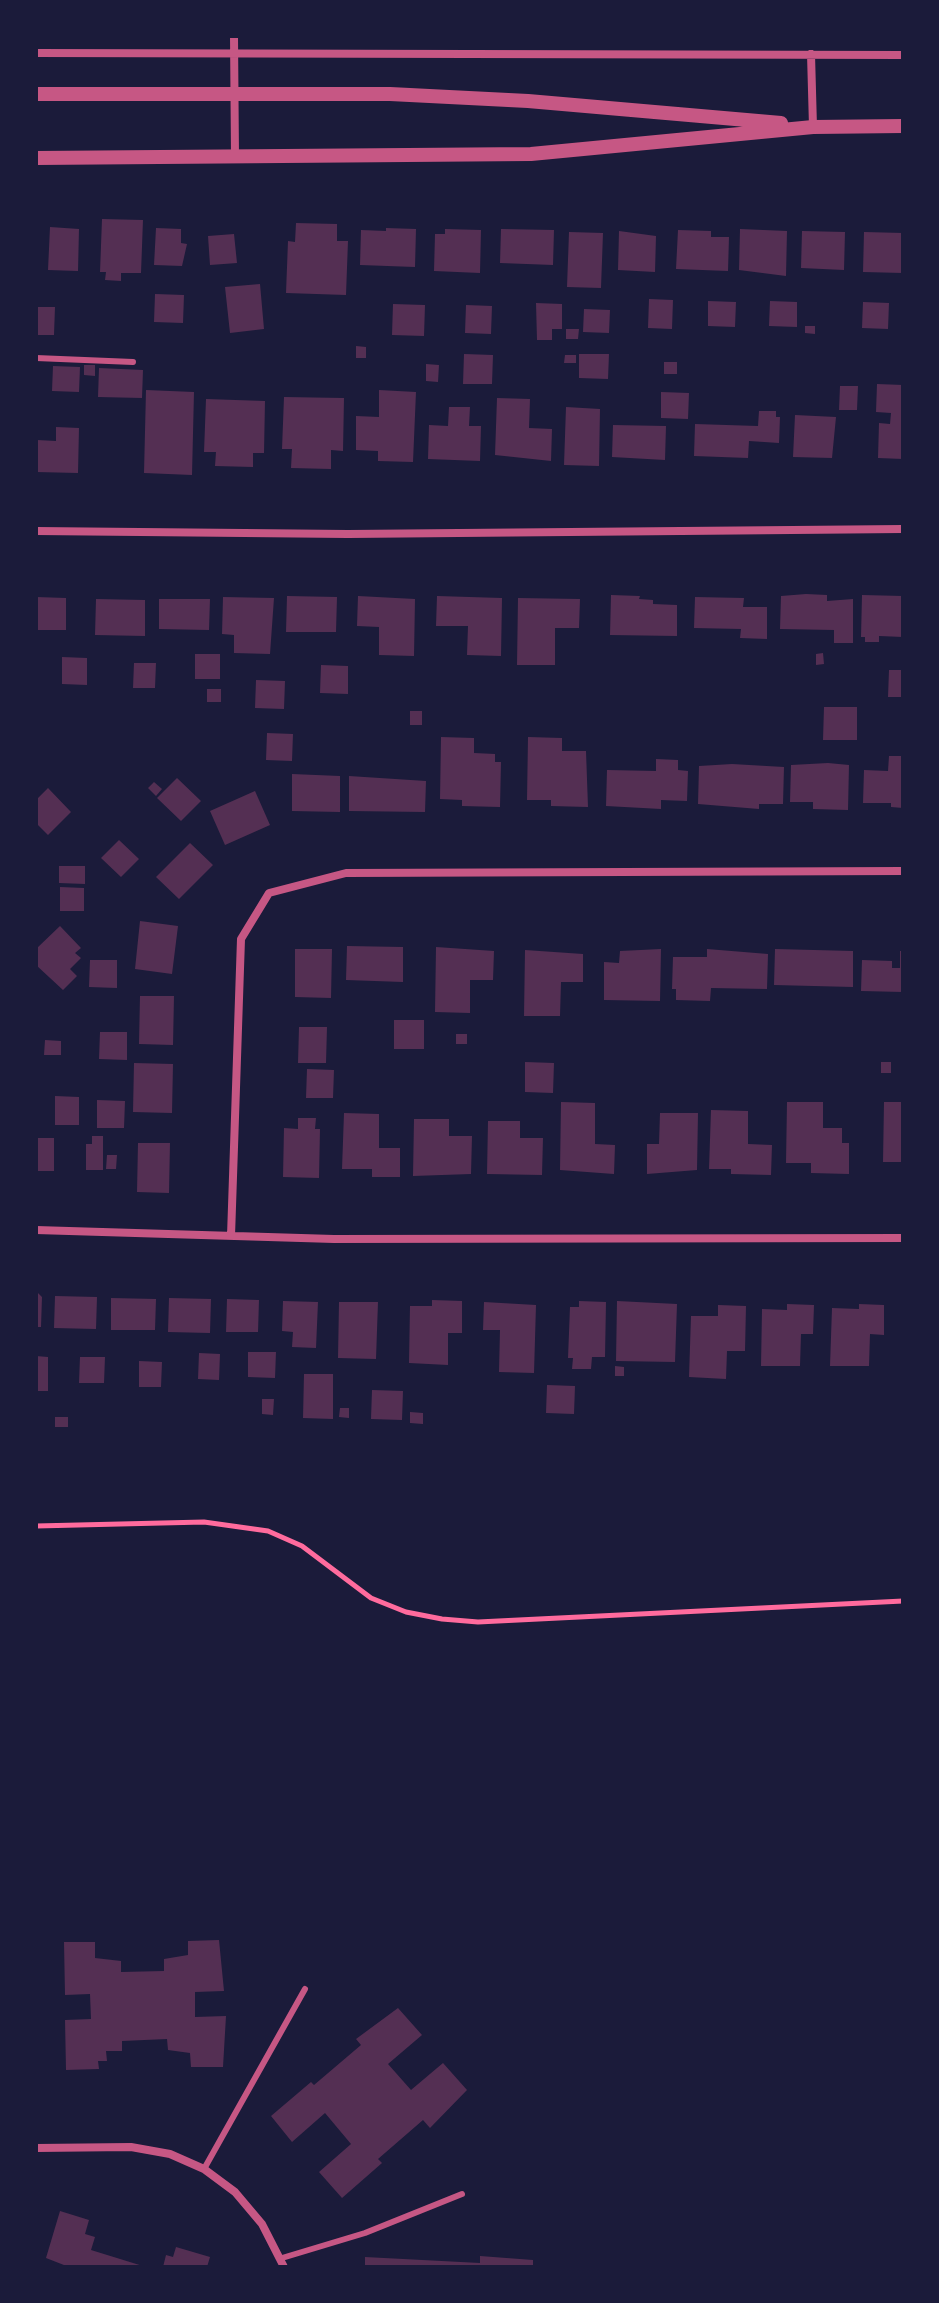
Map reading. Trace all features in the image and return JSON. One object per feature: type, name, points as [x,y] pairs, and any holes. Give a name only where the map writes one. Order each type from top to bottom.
[{"type":"street","points":[[234,36],[235,157]]},
{"type":"street","points":[[36,53],[903,55]]},
{"type":"street","points":[[811,54],[813,127]]},
{"type":"street","points":[[36,94],[390,94],[528,101],[813,127]]},
{"type":"street","points":[[36,158],[531,154],[813,127],[903,126]]},
{"type":"street","points":[[36,531],[364,534],[903,529]]},
{"type":"street","points":[[231,1236],[241,939],[269,893],[346,873],[903,871]]},
{"type":"street","points":[[36,1230],[231,1236],[903,1238]]},
{"type":"street","points":[[36,2148],[131,2147],[170,2154],[204,2169],[244,2203],[262,2224],[283,2263]]},
{"type":"lane","points":[[36,358],[133,362]]},
{"type":"lane","points":[[204,2169],[305,1989]]},
{"type":"lane","points":[[283,2263],[462,2194]]},
{"type":"path","points":[[36,1526],[204,1522],[268,1531],[302,1546],[371,1598],[406,1612],[442,1619],[478,1622],[903,1601]]},
{"type":"building","points":[[102,219],[143,220],[141,273],[121,273],[121,281],[105,280],[106,272],[100,272]]},
{"type":"building","points":[[296,223],[337,224],[337,241],[348,241],[346,295],[286,293],[288,241],[295,242]]},
{"type":"building","points":[[50,227],[79,229],[78,271],[48,270]]},
{"type":"building","points":[[156,228],[181,229],[181,243],[187,244],[182,266],[154,265]]},
{"type":"building","points":[[386,228],[416,229],[415,267],[360,265],[361,230],[386,231]]},
{"type":"building","points":[[445,229],[481,230],[480,273],[434,271],[435,234],[445,234]]},
{"type":"building","points":[[501,229],[554,230],[553,265],[500,263]]},
{"type":"building","points":[[740,229],[787,231],[786,276],[739,270]]},
{"type":"building","points":[[678,230],[711,231],[711,237],[729,237],[728,271],[676,269]]},
{"type":"building","points":[[619,231],[656,236],[655,272],[618,270]]},
{"type":"building","points":[[802,231],[845,232],[844,270],[801,268]]},
{"type":"building","points":[[569,232],[603,233],[601,288],[567,287]]},
{"type":"building","points":[[864,232],[903,233],[903,273],[863,272]]},
{"type":"building","points":[[234,234],[237,263],[210,265],[208,236]]},
{"type":"building","points":[[260,284],[264,329],[230,333],[225,287]]},
{"type":"building","points":[[155,294],[184,295],[183,323],[154,322]]},
{"type":"building","points":[[649,299],[673,300],[672,329],[648,328]]},
{"type":"building","points":[[708,301],[736,302],[735,327],[708,326]]},
{"type":"building","points":[[770,301],[797,302],[797,327],[769,326]]},
{"type":"building","points":[[863,302],[889,303],[888,329],[862,328]]},
{"type":"building","points":[[536,303],[562,304],[562,329],[552,329],[552,340],[537,340]]},
{"type":"building","points":[[393,304],[425,305],[424,336],[392,335]]},
{"type":"building","points":[[466,305],[492,306],[491,334],[465,333]]},
{"type":"building","points":[[36,307],[55,307],[54,335],[36,335]]},
{"type":"building","points":[[584,309],[610,310],[609,333],[583,332]]},
{"type":"building","points":[[805,326],[815,326],[815,334],[805,333]]},
{"type":"building","points":[[566,329],[579,329],[578,339],[566,339]]},
{"type":"building","points":[[356,346],[366,347],[366,358],[356,358]]},
{"type":"building","points":[[464,354],[493,355],[492,384],[463,384]]},
{"type":"building","points":[[579,354],[609,354],[608,379],[579,378]]},
{"type":"building","points":[[565,355],[576,355],[576,363],[564,363]]},
{"type":"building","points":[[664,362],[677,362],[677,374],[664,374]]},
{"type":"building","points":[[426,364],[439,365],[438,382],[426,381]]},
{"type":"building","points":[[84,365],[95,365],[95,376],[84,375]]},
{"type":"building","points":[[53,366],[80,367],[79,392],[52,391]]},
{"type":"building","points":[[99,368],[143,370],[142,398],[98,397]]},
{"type":"building","points":[[877,384],[903,385],[903,459],[878,458],[879,423],[890,424],[891,413],[876,412]]},
{"type":"building","points":[[840,386],[858,386],[857,410],[839,410]]},
{"type":"building","points":[[146,390],[194,392],[192,475],[144,473]]},
{"type":"building","points":[[379,390],[416,392],[413,462],[378,461],[378,451],[356,450],[356,416],[379,417]]},
{"type":"building","points":[[661,392],[689,393],[688,419],[661,418]]},
{"type":"building","points":[[284,397],[344,398],[343,451],[331,450],[331,469],[291,468],[292,449],[282,449]]},
{"type":"building","points":[[497,398],[530,399],[529,428],[552,429],[551,461],[495,455]]},
{"type":"building","points":[[206,399],[265,401],[264,453],[253,453],[253,467],[215,466],[216,452],[204,452]]},
{"type":"building","points":[[449,407],[470,407],[469,426],[481,426],[480,461],[428,459],[429,425],[448,426]]},
{"type":"building","points":[[566,407],[600,409],[599,466],[564,465]]},
{"type":"building","points":[[759,411],[776,411],[776,417],[780,417],[779,443],[749,441],[748,458],[694,456],[695,424],[758,426]]},
{"type":"building","points":[[795,415],[836,417],[832,458],[793,457]]},
{"type":"building","points":[[613,425],[666,426],[665,460],[612,457]]},
{"type":"building","points":[[56,427],[79,428],[78,473],[36,472],[37,440],[56,441]]},
{"type":"building","points":[[611,595],[640,596],[639,599],[653,600],[653,604],[677,605],[677,636],[610,635]]},
{"type":"building","points":[[827,595],[827,601],[853,599],[853,643],[834,643],[834,630],[780,629],[781,596]]},
{"type":"building","points":[[862,595],[903,596],[903,637],[879,636],[879,642],[865,642],[865,637],[861,637]]},
{"type":"building","points":[[287,596],[337,597],[336,632],[286,632]]},
{"type":"building","points":[[358,596],[415,599],[414,656],[379,655],[379,627],[357,626]]},
{"type":"building","points":[[437,596],[502,598],[501,656],[467,655],[468,626],[436,626]]},
{"type":"building","points":[[36,597],[66,598],[66,630],[36,630]]},
{"type":"building","points":[[223,597],[274,598],[270,654],[234,653],[234,635],[222,634]]},
{"type":"building","points":[[695,597],[744,598],[743,607],[767,607],[767,639],[740,638],[741,629],[694,628]]},
{"type":"building","points":[[518,598],[580,599],[579,628],[555,628],[555,665],[517,665]]},
{"type":"building","points":[[96,599],[145,600],[145,636],[95,635]]},
{"type":"building","points":[[159,599],[210,599],[209,630],[159,629]]},
{"type":"building","points":[[823,653],[824,664],[816,665],[816,654]]},
{"type":"building","points":[[195,654],[220,654],[220,679],[195,679]]},
{"type":"building","points":[[62,657],[87,658],[87,685],[62,684]]},
{"type":"building","points":[[134,663],[156,663],[155,688],[133,688]]},
{"type":"building","points":[[321,665],[348,666],[348,694],[320,693]]},
{"type":"building","points":[[889,670],[903,670],[903,697],[888,697]]},
{"type":"building","points":[[256,680],[285,681],[284,709],[255,708]]},
{"type":"building","points":[[207,689],[221,689],[221,702],[207,702]]},
{"type":"building","points":[[824,707],[857,707],[857,740],[823,740]]},
{"type":"building","points":[[410,711],[422,711],[422,725],[410,725]]},
{"type":"building","points":[[267,733],[293,734],[292,761],[266,760]]},
{"type":"building","points":[[441,737],[474,738],[474,753],[495,754],[495,762],[501,762],[500,807],[462,806],[462,800],[440,799]]},
{"type":"building","points":[[528,737],[562,738],[562,751],[586,751],[588,807],[551,806],[551,800],[527,800]]},
{"type":"building","points":[[889,756],[903,756],[903,808],[891,807],[891,803],[863,803],[864,770],[888,771]]},
{"type":"building","points":[[656,759],[678,760],[678,770],[688,771],[687,801],[661,800],[661,809],[606,806],[607,770],[656,771]]},
{"type":"building","points":[[791,765],[849,765],[848,810],[813,809],[813,802],[790,802]]},
{"type":"building","points":[[699,766],[784,767],[783,804],[759,804],[759,809],[698,804]]},
{"type":"building","points":[[292,774],[340,776],[340,812],[292,811]]},
{"type":"building","points":[[349,776],[426,781],[425,812],[349,811]]},
{"type":"building","points":[[177,778],[201,801],[181,821],[157,798]]},
{"type":"building","points":[[154,782],[162,789],[156,796],[148,788]]},
{"type":"building","points":[[48,788],[71,812],[48,835],[36,823],[36,800]]},
{"type":"building","points":[[255,791],[270,825],[225,845],[210,811]]},
{"type":"building","points":[[119,840],[139,859],[121,877],[101,858]]},
{"type":"building","points":[[190,843],[213,865],[179,899],[156,877]]},
{"type":"building","points":[[59,866],[85,866],[85,884],[59,883]]},
{"type":"building","points":[[60,887],[84,888],[84,911],[60,911]]},
{"type":"building","points":[[140,921],[178,926],[172,974],[135,969]]},
{"type":"building","points":[[60,926],[81,948],[75,953],[81,958],[70,969],[77,976],[63,990],[36,965],[36,949]]},
{"type":"building","points":[[347,946],[403,947],[403,982],[346,980]]},
{"type":"building","points":[[436,947],[494,951],[493,980],[470,980],[470,1013],[435,1012]]},
{"type":"building","points":[[295,949],[332,949],[331,998],[295,997]]},
{"type":"building","points":[[661,949],[660,1001],[604,1000],[604,962],[619,963],[620,951]]},
{"type":"building","points":[[707,949],[768,954],[767,989],[711,988],[710,1001],[676,1000],[676,989],[672,989],[673,957],[707,957]]},
{"type":"building","points":[[775,949],[853,951],[853,987],[774,985]]},
{"type":"building","points":[[525,950],[583,954],[583,982],[561,982],[560,1016],[524,1016]]},
{"type":"building","points":[[900,951],[903,951],[903,992],[861,991],[862,960],[892,961],[892,968],[900,968]]},
{"type":"building","points":[[90,960],[117,960],[117,988],[89,987]]},
{"type":"building","points":[[140,996],[174,996],[173,1045],[139,1044]]},
{"type":"building","points":[[394,1020],[424,1020],[424,1049],[394,1049]]},
{"type":"building","points":[[299,1027],[327,1027],[326,1063],[298,1063]]},
{"type":"building","points":[[100,1032],[127,1032],[127,1060],[99,1059]]},
{"type":"building","points":[[456,1034],[467,1034],[467,1044],[456,1044]]},
{"type":"building","points":[[45,1040],[61,1041],[61,1055],[44,1055]]},
{"type":"building","points":[[525,1062],[554,1063],[553,1093],[525,1092]]},
{"type":"building","points":[[881,1062],[891,1062],[891,1073],[881,1073]]},
{"type":"building","points":[[134,1063],[173,1064],[172,1113],[133,1112]]},
{"type":"building","points":[[307,1069],[334,1070],[333,1098],[306,1098]]},
{"type":"building","points":[[55,1096],[79,1097],[79,1125],[55,1125]]},
{"type":"building","points":[[97,1100],[125,1101],[124,1128],[97,1128]]},
{"type":"building","points":[[561,1102],[595,1103],[595,1144],[615,1145],[614,1174],[560,1170]]},
{"type":"building","points":[[787,1102],[823,1102],[823,1128],[842,1128],[842,1143],[849,1143],[849,1174],[811,1173],[811,1163],[786,1163]]},
{"type":"building","points":[[884,1102],[903,1102],[903,1162],[883,1162]]},
{"type":"building","points":[[711,1110],[748,1111],[748,1144],[772,1145],[771,1175],[731,1174],[731,1169],[709,1169]]},
{"type":"building","points":[[344,1113],[379,1114],[379,1148],[400,1148],[400,1177],[372,1177],[372,1169],[342,1169]]},
{"type":"building","points":[[660,1113],[698,1113],[697,1170],[647,1174],[647,1144],[659,1144]]},
{"type":"building","points":[[298,1118],[316,1118],[315,1129],[320,1129],[319,1178],[283,1177],[284,1128],[298,1129]]},
{"type":"building","points":[[414,1119],[449,1119],[449,1136],[472,1136],[471,1174],[413,1176]]},
{"type":"building","points":[[488,1121],[520,1121],[520,1138],[543,1138],[542,1175],[487,1174]]},
{"type":"building","points":[[92,1136],[103,1136],[103,1170],[86,1170],[86,1144],[92,1144]]},
{"type":"building","points":[[36,1138],[54,1138],[54,1171],[36,1171]]},
{"type":"building","points":[[138,1143],[170,1143],[169,1193],[137,1192]]},
{"type":"building","points":[[107,1155],[117,1155],[116,1169],[106,1169]]},
{"type":"building","points":[[36,1291],[42,1297],[41,1327],[36,1327]]},
{"type":"building","points":[[55,1296],[97,1297],[96,1329],[54,1328]]},
{"type":"building","points":[[111,1298],[156,1299],[155,1330],[111,1330]]},
{"type":"building","points":[[169,1298],[211,1299],[210,1333],[168,1332]]},
{"type":"building","points":[[227,1299],[259,1300],[258,1332],[226,1332]]},
{"type":"building","points":[[432,1300],[462,1301],[462,1333],[448,1333],[448,1365],[409,1363],[410,1306],[432,1306]]},
{"type":"building","points":[[283,1301],[318,1302],[316,1348],[292,1347],[293,1332],[282,1331]]},
{"type":"building","points":[[579,1301],[606,1302],[605,1357],[592,1357],[591,1369],[572,1369],[573,1358],[568,1358],[570,1307],[579,1307]]},
{"type":"building","points":[[617,1301],[677,1304],[675,1362],[616,1361]]},
{"type":"building","points":[[339,1302],[378,1302],[376,1359],[338,1358]]},
{"type":"building","points":[[484,1302],[536,1305],[534,1373],[499,1372],[500,1330],[483,1330]]},
{"type":"building","points":[[787,1304],[814,1305],[813,1334],[801,1334],[800,1366],[761,1366],[762,1309],[787,1310]]},
{"type":"building","points":[[859,1304],[884,1305],[884,1335],[870,1334],[869,1366],[830,1366],[832,1308],[859,1309]]},
{"type":"building","points":[[718,1305],[746,1306],[745,1351],[727,1351],[726,1379],[689,1377],[691,1316],[718,1316]]},
{"type":"building","points":[[248,1352],[276,1352],[275,1378],[248,1377]]},
{"type":"building","points":[[199,1353],[220,1354],[219,1380],[198,1379]]},
{"type":"building","points":[[36,1356],[48,1357],[48,1391],[36,1391]]},
{"type":"building","points":[[80,1357],[105,1357],[104,1383],[79,1383]]},
{"type":"building","points":[[139,1361],[162,1362],[161,1387],[139,1387]]},
{"type":"building","points":[[615,1366],[624,1367],[624,1376],[615,1376]]},
{"type":"building","points":[[304,1374],[333,1374],[333,1419],[303,1418]]},
{"type":"building","points":[[547,1385],[575,1386],[574,1414],[546,1413]]},
{"type":"building","points":[[372,1390],[403,1391],[402,1420],[371,1419]]},
{"type":"building","points":[[262,1399],[274,1399],[273,1415],[262,1414]]},
{"type":"building","points":[[340,1408],[349,1408],[349,1418],[339,1417]]},
{"type":"building","points":[[410,1412],[423,1413],[423,1424],[410,1423]]},
{"type":"building","points":[[55,1417],[68,1417],[68,1427],[55,1427]]},
{"type":"building","points":[[219,1940],[224,1991],[195,1992],[195,2017],[226,2016],[223,2067],[191,2067],[190,2053],[168,2050],[167,2039],[122,2041],[122,2051],[106,2051],[107,2061],[98,2061],[99,2069],[66,2070],[65,2020],[91,2019],[90,1994],[65,1995],[64,1942],[95,1942],[95,1958],[121,1961],[121,1972],[164,1971],[164,1959],[188,1955],[188,1941]]},
{"type":"building","points":[[398,2008],[422,2035],[388,2064],[411,2090],[443,2063],[467,2090],[430,2128],[423,2120],[378,2159],[382,2163],[342,2198],[319,2172],[351,2144],[325,2113],[292,2142],[271,2116],[311,2082],[314,2085],[361,2045],[356,2039]]},
{"type":"building","points":[[60,2211],[89,2220],[85,2234],[95,2237],[91,2250],[146,2267],[69,2267],[46,2258]]},
{"type":"building","points":[[176,2247],[210,2257],[207,2267],[163,2267],[166,2255],[173,2257]]},
{"type":"building","points":[[480,2256],[533,2260],[533,2267],[365,2267],[365,2257],[480,2263]]}]
